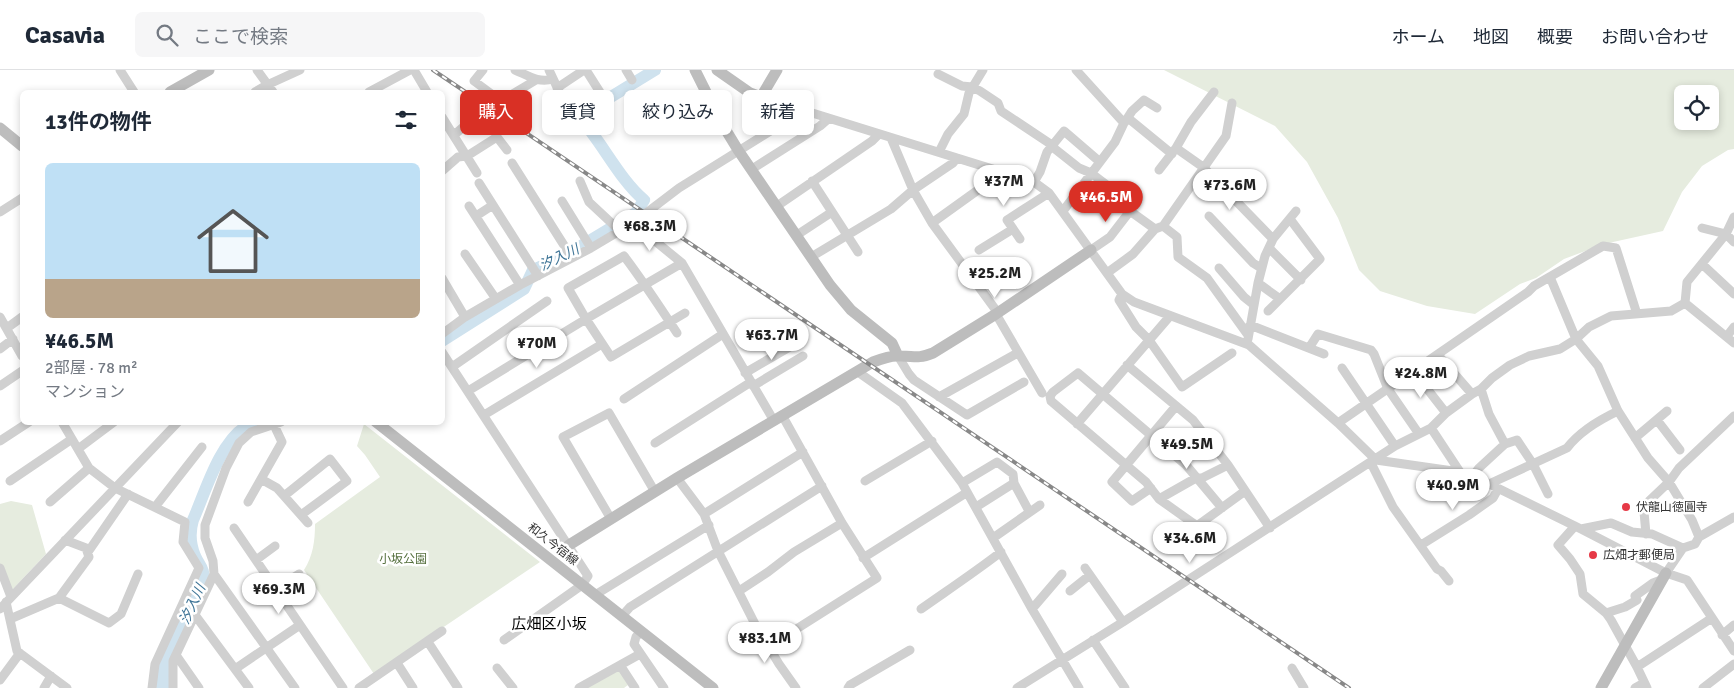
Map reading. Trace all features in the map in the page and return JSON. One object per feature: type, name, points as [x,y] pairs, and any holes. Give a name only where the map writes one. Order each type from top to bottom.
[{"type":"street","points":[[120,70],[133,90]]},
{"type":"street","points":[[174,90],[209,70]]},
{"type":"street","points":[[257,70],[270,89],[300,70]]},
{"type":"street","points":[[373,90],[410,70]]},
{"type":"street","points":[[414,70],[426,90]]},
{"type":"street","points":[[483,70],[474,81],[501,101],[536,80]]},
{"type":"street","points":[[515,70],[544,82],[552,76],[585,70],[598,90]]},
{"type":"street","points":[[626,70],[632,80]]},
{"type":"street","points":[[695,70],[720,122],[810,257],[840,299],[892,343],[909,374],[967,415],[1024,382]]},
{"type":"street","points":[[717,70],[746,90]]},
{"type":"street","points":[[765,90],[777,70]]},
{"type":"street","points":[[939,152],[948,134],[964,114],[972,87],[983,70]]},
{"type":"street","points":[[1076,70],[1126,120],[1203,167],[1274,239]]},
{"type":"street","points":[[569,545],[677,478],[881,359],[898,356],[923,357],[933,353],[997,313],[1110,237],[1130,211],[1132,204],[1091,173],[1079,168],[1052,145],[1001,111],[998,104],[972,87],[962,86],[938,74]]},
{"type":"street","points":[[552,76],[559,90]]},
{"type":"street","points":[[1159,170],[1214,92]]},
{"type":"street","points":[[1063,211],[1115,142],[1132,111],[1144,100],[1157,108]]},
{"type":"street","points":[[1108,273],[1133,254],[1159,228],[1191,188],[1203,167],[1226,136],[1232,103]]},
{"type":"street","points":[[814,115],[1034,182],[1049,193],[1122,294],[1134,302],[1249,345],[1338,423],[1373,461],[1394,507],[1437,569],[1449,581]]},
{"type":"street","points":[[752,169],[828,119]]},
{"type":"street","points":[[445,126],[454,135],[477,173]]},
{"type":"street","points":[[0,128],[20,144]]},
{"type":"street","points":[[454,135],[460,129]]},
{"type":"street","points":[[1034,182],[1040,172],[1047,152],[1064,131],[1100,162]]},
{"type":"street","points":[[777,206],[872,141],[879,134]]},
{"type":"street","points":[[445,332],[465,317],[520,285],[535,274],[570,256],[591,248],[633,223],[680,188],[763,135]]},
{"type":"street","points":[[445,168],[458,157],[467,156],[497,137],[506,150]]},
{"type":"street","points":[[891,138],[913,190],[932,223],[997,313],[1042,393]]},
{"type":"street","points":[[810,257],[891,209],[913,190],[953,164],[957,158]]},
{"type":"street","points":[[512,163],[570,256]]},
{"type":"street","points":[[932,223],[1003,172]]},
{"type":"street","points":[[812,181],[858,252]]},
{"type":"street","points":[[479,182],[535,274]]},
{"type":"street","points":[[580,182],[590,202],[619,230]]},
{"type":"street","points":[[1020,239],[1007,220],[1049,193]]},
{"type":"street","points":[[0,212],[20,199]]},
{"type":"street","points":[[562,201],[591,248]]},
{"type":"street","points":[[476,216],[493,205]]},
{"type":"street","points":[[469,206],[520,285]]},
{"type":"street","points":[[1130,211],[1178,239],[1176,251],[1178,257],[1207,278],[1248,335]]},
{"type":"street","points":[[797,235],[832,212]]},
{"type":"street","points":[[1249,345],[1248,335],[1265,256],[1274,239],[1293,215],[1320,259],[1268,311]]},
{"type":"street","points":[[1209,216],[1261,268]]},
{"type":"street","points":[[1685,304],[1687,282],[1726,234],[1734,217]]},
{"type":"street","points":[[633,223],[682,263],[745,373],[802,452],[842,523],[877,578],[768,647]]},
{"type":"street","points":[[1702,228],[1726,234],[1734,242]]},
{"type":"street","points":[[979,250],[1013,229]]},
{"type":"street","points":[[1338,423],[1414,372],[1534,286],[1603,246],[1616,248],[1637,314]]},
{"type":"street","points":[[1270,249],[1301,280]]},
{"type":"street","points":[[465,254],[496,299]]},
{"type":"street","points":[[677,334],[670,322],[645,285],[624,256],[568,288],[586,320],[611,357],[670,322],[686,313]]},
{"type":"street","points":[[468,391],[682,263]]},
{"type":"street","points":[[1702,264],[1734,294]]},
{"type":"street","points":[[1213,285],[1222,271],[1244,297],[1254,305]]},
{"type":"street","points":[[1550,276],[1576,339],[1598,366],[1618,411],[1648,458],[1669,482],[1692,520],[1699,537]]},
{"type":"street","points":[[445,283],[465,317]]},
{"type":"street","points":[[1258,283],[1280,299]]},
{"type":"street","points":[[1122,294],[1120,300],[1136,327],[1149,340],[1182,387],[1232,353]]},
{"type":"street","points":[[452,367],[547,301]]},
{"type":"street","points":[[1019,687],[1124,622],[1395,446],[1432,428],[1446,412],[1481,389],[1492,378],[1510,366],[1529,356],[1560,349],[1576,339],[1589,327],[1611,316],[1671,311],[1685,304]]},
{"type":"street","points":[[1685,304],[1734,343]]},
{"type":"street","points":[[1077,424],[1170,316]]},
{"type":"street","points":[[0,317],[20,352]]},
{"type":"street","points":[[7,328],[20,318]]},
{"type":"street","points":[[1250,325],[1324,354]]},
{"type":"street","points":[[1727,336],[1734,328]]},
{"type":"street","points":[[624,398],[723,334]]},
{"type":"street","points":[[1309,348],[1318,334],[1371,350],[1388,389],[1419,434]]},
{"type":"street","points":[[0,349],[13,339]]},
{"type":"street","points":[[745,373],[798,342]]},
{"type":"street","points":[[484,415],[602,344]]},
{"type":"street","points":[[939,397],[1014,355]]},
{"type":"street","points":[[1438,355],[1472,394]]},
{"type":"street","points":[[445,356],[588,576],[582,585],[504,640]]},
{"type":"street","points":[[655,442],[803,356]]},
{"type":"street","points":[[1127,366],[1193,420],[1228,465],[1270,528]]},
{"type":"street","points":[[1342,368],[1395,446]]},
{"type":"street","points":[[0,386],[20,372]]},
{"type":"street","points":[[858,372],[902,403],[962,483],[1032,609],[1080,688]]},
{"type":"street","points":[[1222,508],[1186,465],[1078,372],[1053,392],[1050,401],[1146,482],[1159,499],[1198,526],[1222,508],[1245,490]]},
{"type":"street","points":[[1414,372],[1446,412]]},
{"type":"street","points":[[1481,389],[1489,414],[1505,444]]},
{"type":"street","points":[[1151,488],[1132,500],[1112,482],[1176,406]]},
{"type":"street","points":[[1489,484],[1567,448],[1573,439],[1598,420],[1618,411]]},
{"type":"street","points":[[1635,438],[1667,411]]},
{"type":"street","points":[[611,519],[563,437],[609,412],[655,492]]},
{"type":"street","points":[[1646,534],[1644,512],[1646,505],[1669,482],[1678,468],[1734,416]]},
{"type":"street","points":[[1657,420],[1680,450]]},
{"type":"street","points":[[0,441],[24,425]]},
{"type":"street","points":[[64,425],[88,468],[115,488],[185,522],[183,542],[199,568],[155,664],[152,688]]},
{"type":"street","points":[[78,449],[110,425]]},
{"type":"street","points":[[6,603],[175,425]]},
{"type":"street","points":[[173,688],[172,661],[214,574],[214,560],[205,538],[205,525],[226,468],[239,443],[251,432],[275,425]]},
{"type":"street","points":[[248,502],[282,442],[278,425]]},
{"type":"street","name":"和久今宿線","points":[[380,425],[713,688]]},
{"type":"street","points":[[1432,428],[1460,472]]},
{"type":"street","points":[[10,481],[72,439]]},
{"type":"street","points":[[1473,476],[1505,444],[1517,440],[1533,464],[1548,494]]},
{"type":"street","points":[[865,481],[932,441]]},
{"type":"street","points":[[155,507],[202,447]]},
{"type":"street","points":[[704,514],[802,452]]},
{"type":"street","points":[[284,496],[330,459],[347,481],[301,515]]},
{"type":"street","points":[[1373,461],[1460,472],[1473,476],[1578,528],[1663,577],[1687,580],[1734,652]]},
{"type":"street","points":[[962,483],[998,462],[1013,474],[1014,483],[1029,511]]},
{"type":"street","points":[[1159,499],[1196,478],[1202,478],[1228,465]]},
{"type":"street","points":[[50,502],[88,468]]},
{"type":"street","points":[[677,478],[704,514],[718,551],[738,591],[768,647],[796,688]]},
{"type":"street","points":[[261,479],[277,488],[308,523]]},
{"type":"street","points":[[976,507],[1014,483]]},
{"type":"street","points":[[622,616],[630,607],[822,486]]},
{"type":"street","points":[[1421,545],[1493,498],[1498,489]]},
{"type":"street","points":[[864,558],[966,493]]},
{"type":"street","points":[[88,552],[128,494]]},
{"type":"street","points":[[993,538],[1040,505]]},
{"type":"street","points":[[1601,688],[1663,577],[1683,548],[1695,544],[1699,537],[1734,517]]},
{"type":"street","points":[[738,591],[768,572],[794,552],[842,523]]},
{"type":"street","points":[[1635,688],[1646,685],[1638,667],[1606,613],[1583,594],[1580,574],[1558,545],[1578,528],[1611,523],[1632,532],[1652,534],[1683,548]]},
{"type":"street","points":[[595,595],[709,525]]},
{"type":"street","points":[[234,528],[343,688]]},
{"type":"street","points":[[10,619],[60,598],[89,557],[86,548],[65,540]]},
{"type":"street","points":[[256,560],[275,546]]},
{"type":"street","points":[[921,610],[1001,552]]},
{"type":"street","points":[[0,568],[17,651],[65,688]]},
{"type":"street","points":[[1070,591],[1088,572],[1124,622]]},
{"type":"street","points":[[60,598],[109,623],[121,614],[138,574]]},
{"type":"street","points":[[214,574],[295,688]]},
{"type":"street","points":[[276,589],[298,574]]},
{"type":"street","points":[[1032,609],[1062,574]]},
{"type":"street","points":[[1606,613],[1625,608],[1637,600],[1635,596],[1663,577]]},
{"type":"street","points":[[195,615],[249,688]]},
{"type":"street","points":[[1638,667],[1712,618]]},
{"type":"street","points":[[235,669],[300,625]]},
{"type":"street","points":[[1722,635],[1734,626]]},
{"type":"street","points":[[363,687],[442,631]]},
{"type":"street","points":[[641,631],[634,640],[634,644],[664,688]]},
{"type":"street","points":[[1093,640],[1125,688]]},
{"type":"street","points":[[428,642],[458,688]]},
{"type":"street","points":[[848,688],[850,685],[910,650]]},
{"type":"street","points":[[0,680],[20,653]]},
{"type":"street","points":[[578,688],[640,654]]},
{"type":"street","points":[[176,655],[199,688]]},
{"type":"street","points":[[397,663],[413,688]]},
{"type":"street","points":[[1703,688],[1734,664]]},
{"type":"street","points":[[620,665],[635,688]]},
{"type":"street","points":[[497,668],[513,688]]},
{"type":"street","points":[[1292,668],[1304,688]]},
{"type":"street","points":[[44,688],[51,676]]},
{"type":"street","points":[[144,688],[153,676]]},
{"type":"green space","points":[[1164,70],[1734,70],[1734,149],[1728,150],[1702,166],[1682,192],[1663,231],[1604,244],[1564,259],[1536,278],[1520,284],[1475,314],[1427,306],[1380,291],[1359,270],[1338,218],[1307,162],[1275,126]]},
{"type":"green space","name":"小坂公園","points":[[365,425],[540,562],[374,674],[304,570],[313,548],[315,524],[380,477],[357,446]]},
{"type":"green space","points":[[11,501],[32,505],[46,554],[12,590],[0,566],[0,504]]},
{"type":"green space","points":[[619,669],[628,685],[624,688],[587,688]]},
{"type":"water","points":[[182,637],[169,688],[156,688],[162,663]]},
{"type":"waterway","name":"汐入川","points":[[445,339],[524,289],[533,270],[563,257],[636,213],[644,200],[619,172],[581,119],[583,114],[655,70]]},
{"type":"waterway","name":"汐入川","points":[[161,688],[162,675],[171,648],[203,582],[203,571],[191,543],[193,520],[220,457],[236,435],[249,425]]},
{"type":"railway","points":[[433,70],[1349,688]]},
{"type":"place","name":"伏龍山徳圓寺","points":[[1626,507]]},
{"type":"place","name":"広畑才郵便局","points":[[1593,555]]},
{"type":"district","name":"広畑区小坂","points":[[549,624]]}]
